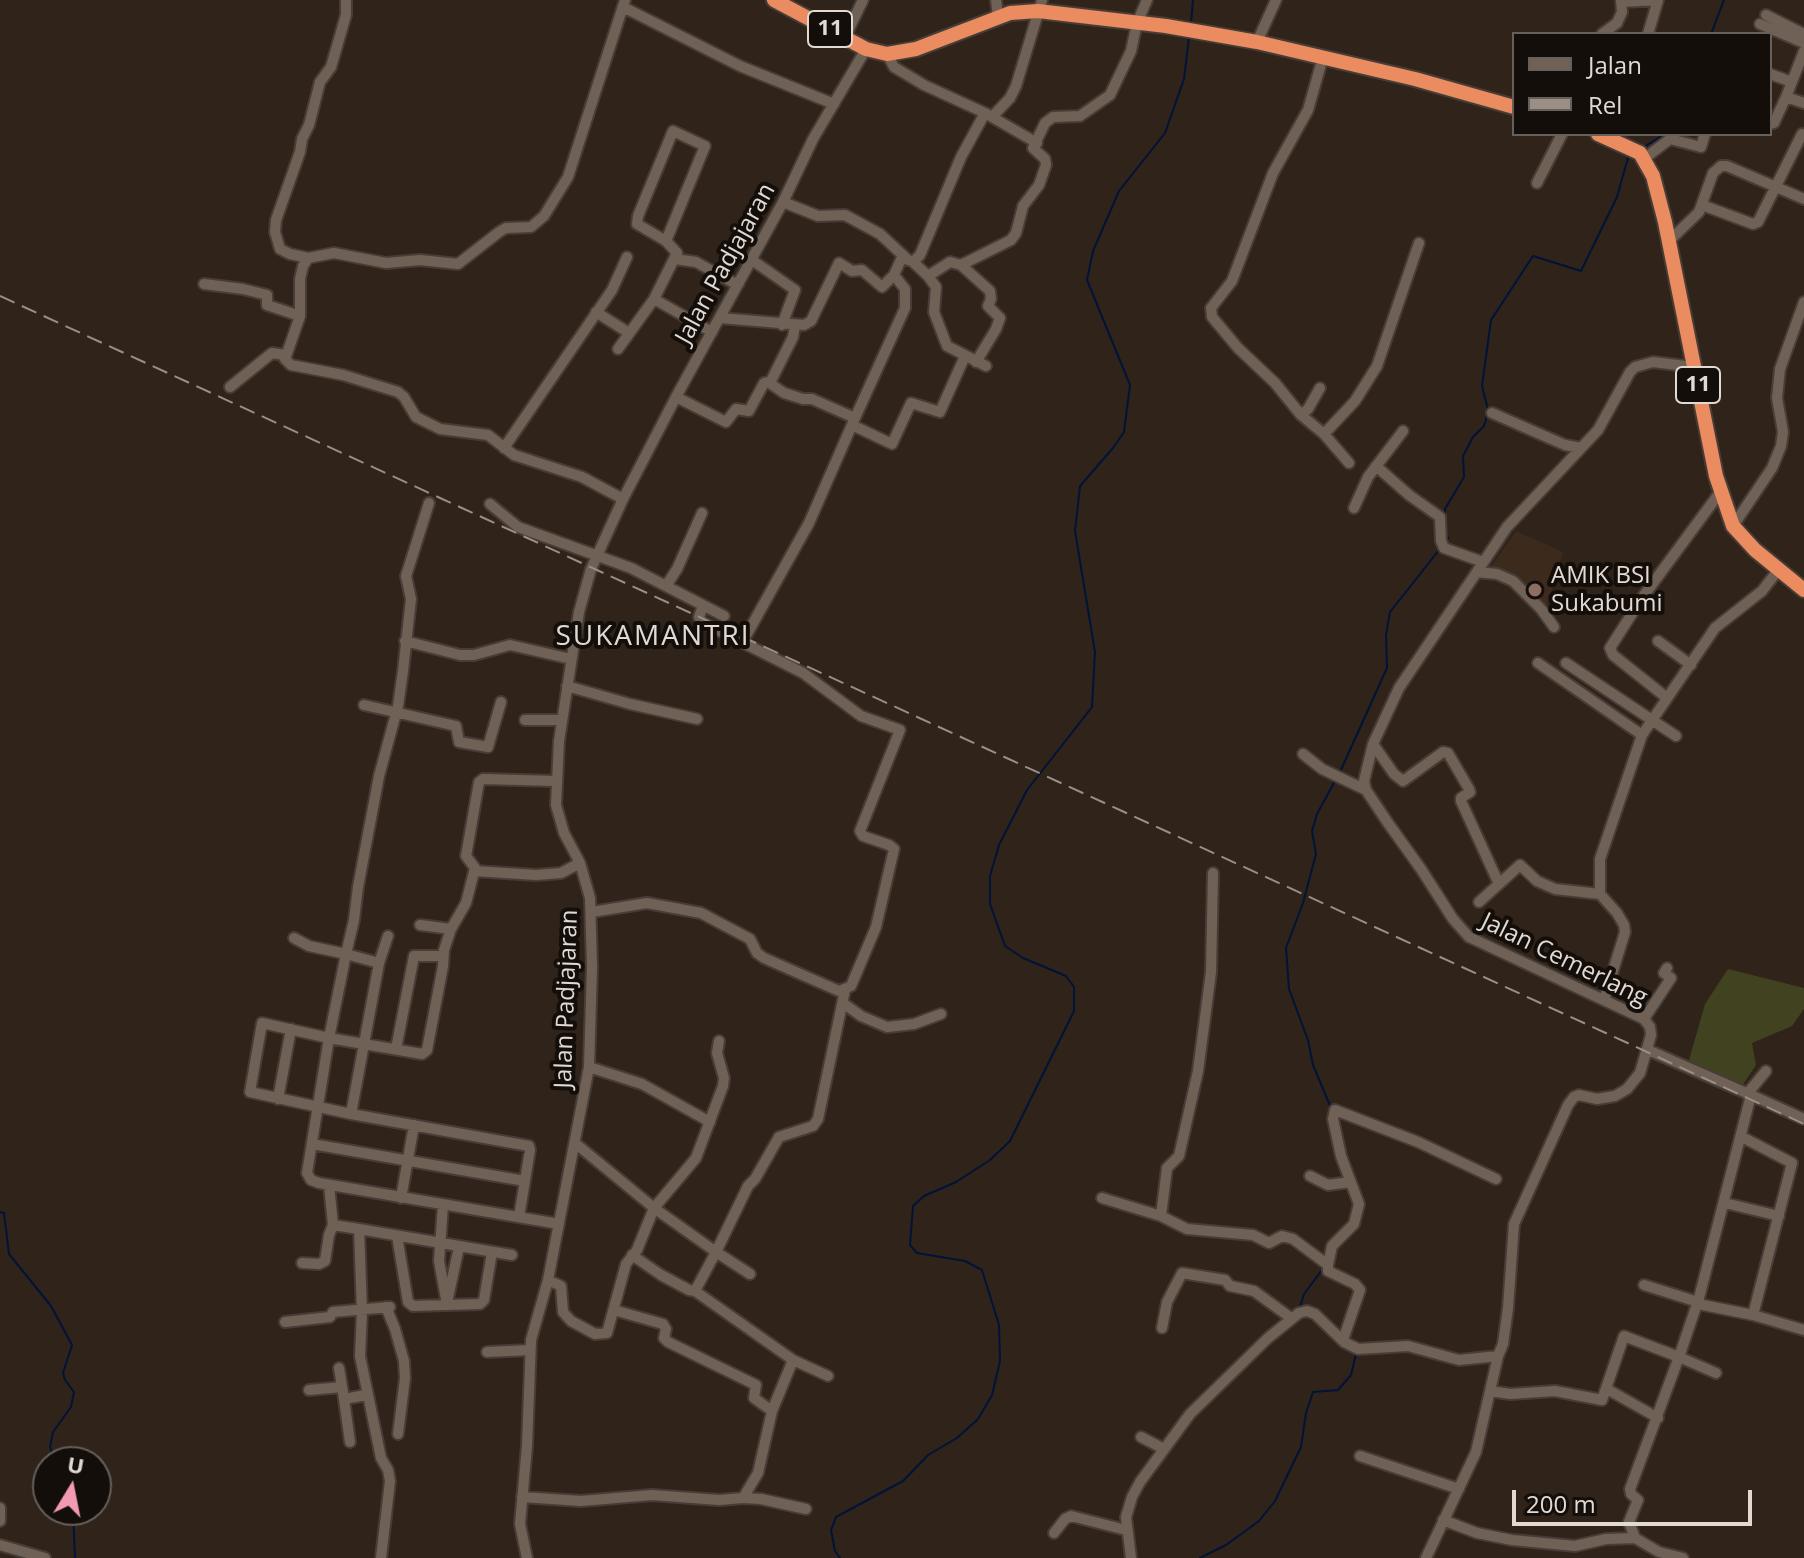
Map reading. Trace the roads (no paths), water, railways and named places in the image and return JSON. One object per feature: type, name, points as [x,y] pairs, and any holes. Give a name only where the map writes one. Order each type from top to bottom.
[{"type":"highway","name":"11","points":[[774,0],[866,49],[887,54],[916,49],[998,17],[1040,6],[1215,33],[1415,79],[1512,106]]},
{"type":"highway","points":[[1603,136],[1629,146]]},
{"type":"highway","name":"11","points":[[1629,146],[1653,176],[1721,491],[1733,526],[1749,544],[1803,585]]},
{"type":"street","points":[[346,0],[346,15],[331,67],[320,82],[309,125],[276,220],[275,232],[280,249],[308,258],[334,253],[386,263],[412,260],[458,264],[499,232],[535,224],[544,216],[568,177],[624,3],[740,66],[834,104]]},
{"type":"street","points":[[845,37],[863,0]]},
{"type":"street","points":[[996,0],[998,17]]},
{"type":"street","points":[[961,265],[1006,244],[1014,237],[1023,206],[1039,185],[1046,165],[1045,159],[1034,150],[1048,119],[1080,116],[1110,95],[1131,51],[1137,23],[1147,0]]},
{"type":"street","points":[[1257,42],[1276,0]]},
{"type":"street","points":[[1605,32],[1617,23],[1622,12],[1621,1],[1658,0],[1649,32]]},
{"type":"street","points":[[720,318],[795,326],[811,321],[839,263],[852,271],[862,270],[882,287],[907,258],[920,255],[961,157],[988,115],[1010,98],[1016,86],[1040,6]]},
{"type":"street","points":[[1804,34],[1763,20],[1804,43]]},
{"type":"street","name":"Jalan Padjajaran","points":[[527,1558],[520,1524],[527,1446],[530,1350],[548,1280],[589,1067],[592,912],[588,885],[557,815],[555,781],[571,659],[583,597],[623,499],[783,202],[813,139],[866,49]]},
{"type":"street","points":[[1772,124],[1804,51]]},
{"type":"street","points":[[887,54],[894,67],[1037,143]]},
{"type":"street","points":[[1323,57],[1308,110],[1273,173],[1232,281],[1210,312],[1238,348],[1349,463]]},
{"type":"street","points":[[1772,75],[1792,82]]},
{"type":"street","points":[[1786,97],[1804,103]]},
{"type":"street","points":[[618,349],[639,323],[675,259],[676,251],[666,241],[639,227],[637,220],[673,131],[705,146],[666,241]]},
{"type":"street","points":[[1702,205],[1753,224],[1761,219],[1802,134]]},
{"type":"street","points":[[1537,183],[1561,136]]},
{"type":"street","points":[[1629,146],[1670,139],[1701,147],[1704,136]]},
{"type":"street","points":[[1669,241],[1689,223],[1702,205],[1713,173],[1721,166],[1804,199]]},
{"type":"street","points":[[783,202],[818,216],[845,215],[880,234],[928,276],[936,287],[934,312],[947,346],[981,364],[1000,318],[988,306],[990,291],[961,265],[950,262],[928,276]]},
{"type":"street","points":[[1665,222],[1689,223]]},
{"type":"street","points":[[1324,434],[1355,401],[1377,366],[1419,243]]},
{"type":"street","points":[[504,448],[612,290],[627,257]]},
{"type":"street","points":[[308,258],[300,279],[300,316],[285,355],[286,362],[398,392],[416,417],[426,423],[440,429],[488,435],[526,460],[582,477],[623,499]]},
{"type":"street","points":[[675,259],[696,262],[739,283]]},
{"type":"street","points":[[752,260],[795,290],[782,325]]},
{"type":"street","points":[[747,634],[809,523],[905,308],[905,289],[894,275]]},
{"type":"street","points":[[204,284],[268,296],[267,305],[300,316]]},
{"type":"street","points":[[654,299],[712,332]]},
{"type":"street","points":[[1733,526],[1772,468],[1781,446],[1783,432],[1777,398],[1780,369],[1804,302]]},
{"type":"street","points":[[596,312],[629,333]]},
{"type":"street","points":[[770,383],[788,348],[795,326]]},
{"type":"street","points":[[230,387],[272,353],[285,355]]},
{"type":"street","points":[[676,397],[728,422],[736,409],[749,411],[764,383],[770,383],[784,393],[812,399],[892,444],[911,403],[940,412],[965,356]]},
{"type":"street","points":[[1303,754],[1322,769],[1366,790],[1365,774],[1373,744],[1399,688],[1507,527],[1598,430],[1635,367],[1653,362],[1694,367]]},
{"type":"street","points":[[1301,415],[1320,388]]},
{"type":"street","points":[[1492,413],[1565,445],[1581,448]]},
{"type":"street","points":[[1354,508],[1376,466],[1403,431]]},
{"type":"street","points":[[1376,466],[1440,517],[1444,548],[1513,581],[1554,627]]},
{"type":"street","points":[[1667,698],[1613,655],[1610,648],[1642,598],[1721,491]]},
{"type":"street","points":[[429,503],[406,576],[411,599],[398,712],[379,776],[354,920],[329,1038],[308,1178],[329,1185],[559,1224]]},
{"type":"street","points":[[490,504],[518,527],[631,568],[724,616]]},
{"type":"street","points":[[666,586],[702,513]]},
{"type":"street","points":[[1604,1000],[1625,932],[1617,913],[1600,894],[1600,859],[1642,735],[1715,628],[1762,591],[1779,569]]},
{"type":"street","points":[[592,912],[647,903],[701,913],[743,934],[764,958],[831,989],[845,990],[851,986],[876,927],[894,849],[863,836],[860,831],[900,730],[861,716],[803,673],[702,622],[699,617],[703,606]]},
{"type":"street","points":[[405,641],[460,655],[474,655],[510,645],[571,659]]},
{"type":"street","points":[[1658,641],[1691,665]]},
{"type":"street","points":[[1538,663],[1642,735]]},
{"type":"street","points":[[1566,663],[1676,736]]},
{"type":"street","points":[[567,686],[697,719]]},
{"type":"street","points":[[364,705],[456,726],[458,741],[488,747],[501,702]]},
{"type":"street","points":[[525,720],[562,720]]},
{"type":"street","points":[[1373,744],[1394,774],[1403,781],[1443,752],[1448,753],[1469,789],[1470,792],[1461,801],[1499,884]]},
{"type":"street","points":[[519,1217],[529,1146],[351,1114],[278,1099],[250,1092],[249,1089],[263,1023],[422,1054],[427,1050],[443,956],[451,929],[466,903],[474,871],[474,864],[466,856],[480,781],[555,781]]},
{"type":"street","name":"Jalan Cemerlang","points":[[1366,790],[1453,919],[1469,937],[1644,1019],[1650,1027],[1648,1050]]},
{"type":"street","points":[[474,871],[548,874],[561,873],[580,863]]},
{"type":"street","points":[[1479,902],[1520,865],[1537,881],[1555,889],[1600,894]]},
{"type":"street","points":[[1161,1216],[1167,1168],[1179,1156],[1198,1071],[1211,972],[1213,873]]},
{"type":"street","points":[[420,925],[451,929]]},
{"type":"street","points":[[351,1114],[379,963],[388,936]]},
{"type":"street","points":[[294,938],[309,946],[379,963]]},
{"type":"street","points":[[396,1049],[414,956],[443,956]]},
{"type":"street","points":[[1644,1019],[1671,978],[1664,973],[1667,968]]},
{"type":"street","points":[[695,1291],[748,1186],[779,1137],[813,1126],[818,1119],[845,990]]},
{"type":"street","points":[[843,1003],[861,1016],[887,1027],[900,1027],[941,1014]]},
{"type":"street","points":[[278,1099],[291,1029]]},
{"type":"street","points":[[548,1280],[561,1286],[563,1312],[581,1329],[595,1334],[607,1333],[622,1275],[637,1250],[654,1208],[696,1158],[710,1122],[724,1078],[717,1053],[719,1041]]},
{"type":"street","points":[[1426,1558],[1476,1452],[1504,1340],[1514,1224],[1574,1097],[1603,1099],[1627,1089],[1640,1073],[1648,1050],[1804,1119]]},
{"type":"street","points":[[589,1067],[649,1087],[710,1122]]},
{"type":"street","points":[[1635,1538],[1629,1522],[1638,1501],[1630,1489],[1698,1303],[1742,1137],[1749,1094],[1766,1071]]},
{"type":"street","points":[[1343,1340],[1360,1290],[1355,1284],[1328,1271],[1328,1265],[1332,1246],[1350,1229],[1358,1214],[1358,1199],[1338,1144],[1332,1114],[1335,1110],[1418,1142],[1496,1179]]},
{"type":"street","points":[[401,1198],[414,1125]]},
{"type":"street","points":[[1742,1137],[1792,1163],[1753,1315]]},
{"type":"street","points":[[575,1143],[654,1208],[750,1274]]},
{"type":"street","points":[[312,1144],[525,1181]]},
{"type":"street","points":[[1310,1176],[1328,1185],[1350,1182]]},
{"type":"street","points":[[302,1263],[319,1264],[325,1261],[333,1225],[329,1185]]},
{"type":"street","points":[[1102,1198],[1161,1216],[1187,1229],[1253,1235],[1269,1243],[1279,1236],[1286,1236],[1328,1265]]},
{"type":"street","points":[[1725,1203],[1779,1216]]},
{"type":"street","points":[[443,1205],[439,1244],[447,1304]]},
{"type":"street","points":[[333,1225],[512,1255]]},
{"type":"street","points":[[359,1229],[360,1356],[381,1458],[390,1481],[381,1558]]},
{"type":"street","points":[[397,1236],[410,1305],[471,1306],[482,1302],[492,1252]]},
{"type":"street","points":[[447,1304],[459,1247]]},
{"type":"street","points":[[632,1255],[661,1275],[695,1291],[793,1360],[828,1376]]},
{"type":"street","points":[[1162,1328],[1167,1302],[1182,1273],[1225,1280],[1230,1286],[1254,1291],[1291,1318]]},
{"type":"street","points":[[1644,1285],[1698,1303],[1804,1330]]},
{"type":"street","points":[[285,1322],[330,1317],[333,1312],[388,1307],[404,1361],[398,1434]]},
{"type":"street","points":[[614,1310],[663,1324],[666,1329],[664,1338],[668,1342],[756,1385],[754,1398],[772,1411]]},
{"type":"street","points":[[1131,1558],[1126,1517],[1132,1497],[1164,1449],[1190,1414],[1291,1318],[1303,1311],[1315,1314],[1343,1340],[1358,1349],[1408,1346],[1459,1360],[1498,1356]]},
{"type":"street","points":[[1490,1391],[1522,1394],[1555,1391],[1599,1401],[1604,1398],[1624,1336],[1716,1373]]},
{"type":"street","points":[[487,1352],[530,1350]]},
{"type":"street","points":[[743,1498],[758,1473],[772,1411],[793,1360]]},
{"type":"street","points":[[339,1368],[350,1442]]},
{"type":"street","points":[[1607,1389],[1658,1418]]},
{"type":"street","points":[[309,1390],[366,1395]]},
{"type":"street","points":[[1141,1437],[1164,1449]]},
{"type":"street","points":[[1360,1456],[1459,1489]]},
{"type":"street","points":[[522,1497],[581,1501],[652,1495],[719,1500],[743,1498],[806,1509]]},
{"type":"street","points":[[0,1508],[0,1521]]},
{"type":"street","points":[[1054,1533],[1071,1516],[1126,1530]]},
{"type":"street","points":[[1443,1520],[1501,1538],[1575,1546],[1606,1539],[1635,1538],[1659,1552],[1683,1558]]},
{"type":"street","points":[[0,1545],[45,1558]]},
{"type":"waterway","points":[[1191,23],[1193,0]]},
{"type":"waterway","points":[[1712,32],[1724,0]]},
{"type":"waterway","points":[[840,1558],[835,1551],[831,1530],[836,1517],[903,1481],[928,1455],[957,1438],[978,1419],[992,1395],[1000,1361],[999,1325],[982,1270],[965,1261],[917,1253],[910,1245],[913,1206],[924,1196],[956,1182],[990,1160],[1010,1141],[1074,1011],[1074,987],[1066,976],[1023,958],[1005,946],[990,904],[990,876],[999,845],[1027,790],[1092,707],[1095,652],[1075,531],[1080,486],[1124,432],[1130,385],[1087,280],[1093,251],[1119,191],[1165,133],[1184,79],[1189,37]]},
{"type":"waterway","points":[[1644,147],[1662,136]]},
{"type":"waterway","points":[[1488,410],[1482,386],[1491,320],[1533,256],[1581,271],[1617,197],[1629,154]]},
{"type":"waterway","points":[[1445,516],[1445,509],[1464,477],[1463,456],[1473,437],[1484,426],[1487,416]]},
{"type":"waterway","points":[[1445,531],[1448,538],[1445,542]]},
{"type":"waterway","points":[[1340,772],[1387,668],[1386,635],[1390,612],[1439,550]]},
{"type":"waterway","points":[[1331,1108],[1313,1065],[1308,1040],[1289,989],[1286,948],[1303,903],[1316,854],[1312,831],[1317,814],[1335,781]]},
{"type":"waterway","points":[[0,1212],[4,1213],[9,1254],[51,1306],[72,1345],[63,1373],[74,1392],[71,1407],[53,1432],[50,1446]]},
{"type":"waterway","points":[[1300,1307],[1304,1294],[1322,1270]]},
{"type":"waterway","points":[[1200,1558],[1226,1545],[1259,1521],[1275,1501],[1301,1447],[1313,1392],[1338,1390],[1351,1375],[1356,1354]]},
{"type":"waterway","points":[[74,1526],[75,1558]]},
{"type":"railway","points":[[0,296],[1804,1124]]},
{"type":"place","name":"AMIK BSI Sukabumi","points":[[1535,590]]},
{"type":"district","name":"SUKAMANTRI","points":[[653,637]]}]
